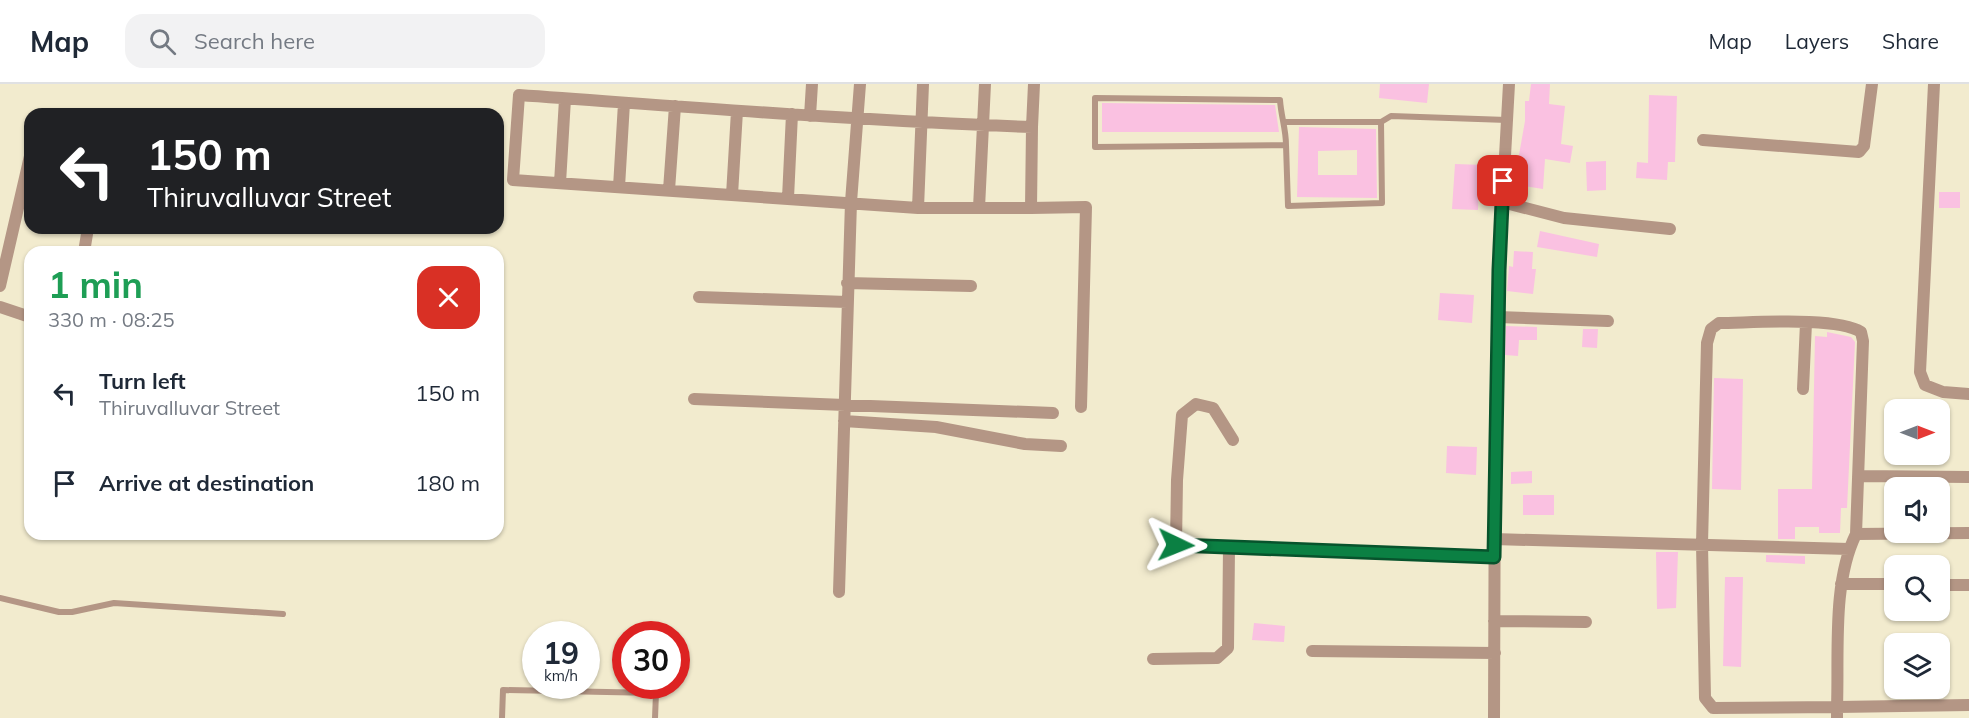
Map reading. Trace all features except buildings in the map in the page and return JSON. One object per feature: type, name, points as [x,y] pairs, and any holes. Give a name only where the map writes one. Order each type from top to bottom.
[{"type":"street","points":[[810,116],[812,84]]},
{"type":"street","points":[[839,592],[847,283],[860,84]]},
{"type":"street","points":[[918,208],[923,84]]},
{"type":"street","points":[[979,208],[985,84]]},
{"type":"street","points":[[1031,208],[1034,84]]},
{"type":"street","points":[[1494,718],[1498,317],[1509,84]]},
{"type":"street","points":[[1703,140],[1859,152],[1864,146],[1872,84]]},
{"type":"street","points":[[1934,84],[1920,372],[1925,385],[1943,392],[1969,394]]},
{"type":"street","points":[[1032,127],[858,119],[519,95],[513,180],[918,208],[1086,207],[1081,408]]},
{"type":"street","points":[[560,183],[565,99]]},
{"type":"street","points":[[619,187],[624,103]]},
{"type":"street","points":[[669,190],[675,106]]},
{"type":"street","points":[[732,195],[737,111]]},
{"type":"street","points":[[788,198],[792,114]]},
{"type":"street","points":[[0,286],[24,182]]},
{"type":"street","points":[[1502,202],[1564,218],[1671,229]]},
{"type":"street","points":[[847,283],[971,286]]},
{"type":"street","points":[[699,297],[847,302]]},
{"type":"street","points":[[0,308],[24,314]]},
{"type":"street","points":[[1498,317],[1608,321]]},
{"type":"street","points":[[1837,713],[1841,584],[1849,549],[1856,534],[1863,341],[1861,332],[1854,327],[1806,322],[1719,322],[1711,329],[1707,343],[1702,544],[1705,698],[1713,708],[1837,713],[1969,705]]},
{"type":"street","points":[[1803,389],[1806,322]]},
{"type":"street","points":[[694,399],[1053,412]]},
{"type":"street","points":[[1233,440],[1213,408],[1196,404],[1182,415],[1177,480],[1176,545],[1494,557]]},
{"type":"street","points":[[844,421],[936,427],[1025,444],[1061,446]]},
{"type":"street","points":[[1858,476],[1969,477]]},
{"type":"street","points":[[1856,534],[1969,533]]},
{"type":"street","points":[[1494,538],[1849,549]]},
{"type":"street","points":[[1153,658],[1217,658],[1227,648],[1229,547]]},
{"type":"street","points":[[1841,584],[1884,584]]},
{"type":"street","points":[[1950,585],[1969,585]]},
{"type":"street","points":[[1494,621],[1586,622]]},
{"type":"street","points":[[1312,651],[1495,653]]},
{"type":"lane","points":[[1286,145],[1095,147],[1095,98],[1280,100],[1281,113],[1286,122],[1288,206],[1382,203],[1381,122]]},
{"type":"lane","points":[[1286,122],[1381,122],[1391,116],[1507,120]]},
{"type":"lane","points":[[0,598],[59,612],[72,612],[114,603],[283,614]]},
{"type":"lane","points":[[502,718],[503,690],[656,693],[655,718]]},
{"type":"route","points":[[1176,545],[1494,557],[1495,425],[1503,181]]}]
